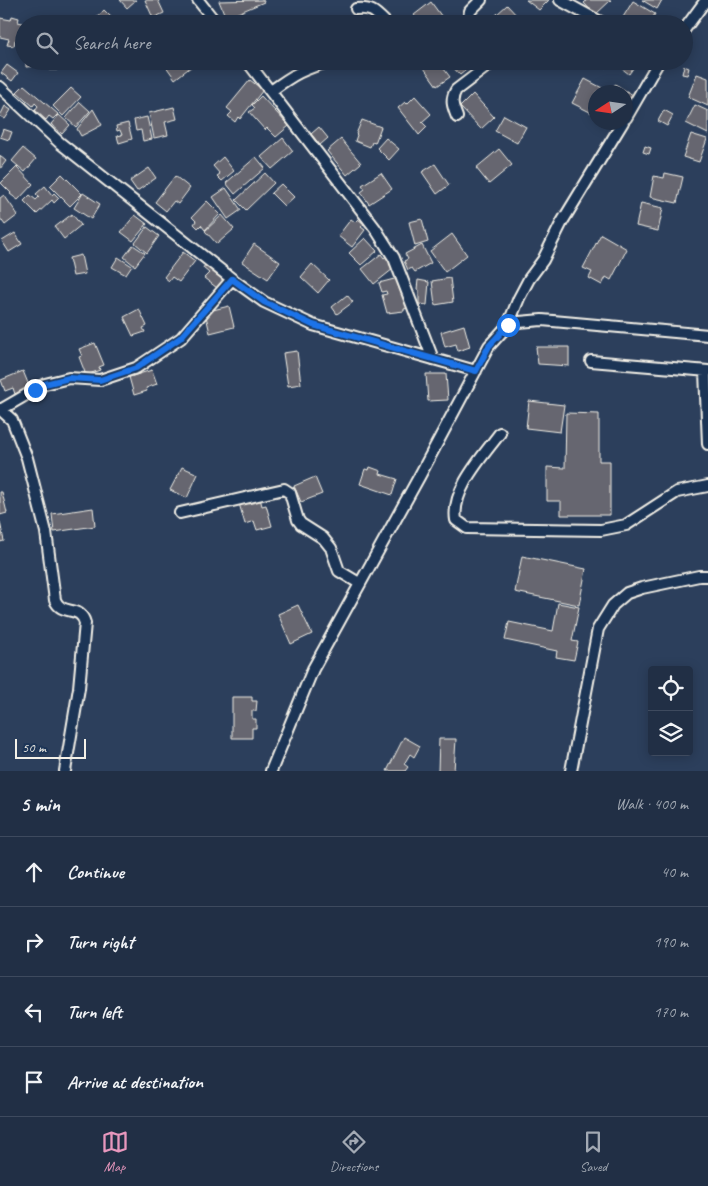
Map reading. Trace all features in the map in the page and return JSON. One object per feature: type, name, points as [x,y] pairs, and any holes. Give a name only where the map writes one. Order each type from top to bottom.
[{"type":"street","points":[[198,0],[210,15]]},
{"type":"street","points":[[469,15],[470,11],[481,0]]},
{"type":"street","points":[[560,0],[588,15]]},
{"type":"street","points":[[693,18],[706,0]]},
{"type":"street","points":[[356,9],[367,8],[377,15]]},
{"type":"street","points":[[254,70],[375,228],[394,258],[433,360]]},
{"type":"street","points":[[271,91],[302,70]]},
{"type":"street","points":[[457,117],[452,96],[456,90],[482,70]]},
{"type":"street","points":[[633,106],[654,70]]},
{"type":"street","points":[[0,87],[60,143],[232,279],[264,302],[313,325],[476,371]]},
{"type":"street","points":[[271,771],[313,669],[359,584],[489,346],[508,325],[529,280],[543,260],[562,222],[618,130]]},
{"type":"street","points":[[65,771],[79,688],[85,623],[79,613],[57,606],[46,532],[27,458],[12,420],[1,409],[45,384],[69,378],[100,380],[136,368],[180,338],[232,279]]},
{"type":"street","points":[[508,325],[542,320],[708,335]]},
{"type":"street","points":[[591,361],[707,371],[708,444]]},
{"type":"street","points":[[500,433],[466,479],[454,509],[456,520],[466,528],[601,530],[626,526],[677,492],[708,486]]},
{"type":"street","points":[[180,512],[284,489],[290,493],[298,520],[324,538],[331,548],[340,571],[359,584]]},
{"type":"street","points":[[571,771],[598,629],[614,605],[627,593],[642,588],[708,576]]},
{"type":"building","points":[[120,0],[136,0],[127,8]]},
{"type":"building","points":[[145,0],[158,0],[164,13],[152,15]]},
{"type":"building","points":[[263,0],[264,2],[233,15],[225,15],[219,1]]},
{"type":"building","points":[[526,0],[549,0],[539,10]]},
{"type":"building","points":[[587,0],[611,0],[595,15],[584,3]]},
{"type":"building","points":[[642,0],[662,0],[657,9]]},
{"type":"building","points":[[633,1],[655,14],[654,15],[624,15]]},
{"type":"building","points":[[431,2],[441,15],[414,15]]},
{"type":"building","points":[[507,5],[516,15],[496,15]]},
{"type":"building","points":[[104,10],[109,15],[99,15]]},
{"type":"building","points":[[12,16],[15,17],[14,46],[7,45],[9,39],[0,37],[0,18],[11,20]]},
{"type":"building","points":[[7,65],[18,73],[12,81],[1,73]]},
{"type":"building","points":[[169,70],[187,70],[175,79]]},
{"type":"building","points":[[425,70],[445,70],[450,77],[437,86]]},
{"type":"building","points":[[456,70],[466,70],[460,75]]},
{"type":"building","points":[[624,70],[632,70],[629,74]]},
{"type":"building","points":[[683,70],[688,70],[687,75],[682,74]]},
{"type":"building","points":[[697,74],[708,78],[708,106],[688,97]]},
{"type":"building","points":[[585,79],[596,85],[588,85],[588,111],[572,103]]},
{"type":"building","points":[[250,80],[263,90],[240,119],[238,117],[235,122],[228,116],[232,112],[227,108]]},
{"type":"building","points":[[24,85],[58,114],[53,119],[49,116],[46,120],[35,110],[38,106],[35,103],[33,106],[17,92]]},
{"type":"building","points":[[71,88],[81,97],[63,116],[53,106]]},
{"type":"building","points":[[473,94],[494,117],[481,129],[460,107]]},
{"type":"building","points":[[261,96],[289,126],[276,137],[267,128],[265,130],[249,112],[255,108],[252,105]]},
{"type":"building","points":[[415,96],[431,114],[422,122],[427,127],[419,135],[398,108],[405,102],[407,104]]},
{"type":"building","points":[[80,102],[90,111],[76,127],[66,118]]},
{"type":"building","points":[[695,105],[708,111],[708,134],[686,123]]},
{"type":"building","points":[[5,106],[11,110],[5,119],[0,116]]},
{"type":"building","points":[[174,107],[177,119],[165,122],[168,135],[154,138],[149,113]]},
{"type":"building","points":[[93,109],[102,125],[81,136],[77,129]]},
{"type":"building","points":[[664,110],[673,115],[667,126],[658,121]]},
{"type":"building","points":[[59,115],[70,125],[62,134],[51,124]]},
{"type":"building","points":[[504,115],[526,127],[517,143],[495,131]]},
{"type":"building","points":[[147,117],[152,139],[143,141],[141,130],[136,131],[134,120]]},
{"type":"building","points":[[362,120],[381,127],[375,143],[372,142],[370,147],[355,141]]},
{"type":"building","points":[[128,123],[132,139],[119,143],[117,136],[122,135],[120,130],[117,131],[116,126]]},
{"type":"building","points":[[319,127],[328,138],[320,145],[311,134]]},
{"type":"building","points":[[3,129],[12,132],[9,140],[0,137]]},
{"type":"building","points":[[691,134],[707,139],[699,162],[683,157]]},
{"type":"building","points":[[283,138],[293,151],[272,169],[261,157]]},
{"type":"building","points":[[386,138],[399,149],[389,160],[377,148]]},
{"type":"building","points":[[341,139],[361,163],[347,175],[327,151]]},
{"type":"building","points":[[645,146],[651,148],[649,154],[643,152]]},
{"type":"building","points":[[23,148],[36,159],[25,172],[12,161]]},
{"type":"building","points":[[499,149],[512,165],[489,184],[476,168]]},
{"type":"building","points":[[0,156],[6,161],[0,169]]},
{"type":"building","points":[[223,157],[234,171],[222,181],[217,176],[220,174],[213,166]]},
{"type":"building","points":[[256,157],[265,168],[235,194],[226,183]]},
{"type":"building","points":[[435,164],[449,185],[437,194],[422,172]]},
{"type":"building","points":[[17,167],[33,184],[18,200],[1,183]]},
{"type":"building","points":[[149,168],[156,178],[137,191],[130,181]]},
{"type":"building","points":[[265,173],[274,183],[246,210],[236,200]]},
{"type":"building","points":[[381,173],[392,189],[369,204],[361,192],[365,189],[362,185]]},
{"type":"building","points":[[665,173],[683,177],[677,203],[650,197],[654,176],[664,178]]},
{"type":"building","points":[[62,174],[82,194],[70,206],[50,186]]},
{"type":"building","points":[[175,176],[190,188],[178,204],[174,201],[166,211],[155,202]]},
{"type":"building","points":[[281,184],[294,197],[284,206],[271,193]]},
{"type":"building","points":[[45,186],[52,195],[54,193],[59,198],[54,203],[52,200],[37,214],[24,201],[30,195],[36,200],[39,197],[36,194]]},
{"type":"building","points":[[226,188],[241,210],[228,219],[213,197]]},
{"type":"building","points":[[83,193],[100,204],[91,219],[74,208]]},
{"type":"building","points":[[4,195],[18,215],[5,225],[0,218],[0,198]]},
{"type":"building","points":[[207,201],[220,214],[205,230],[201,225],[198,228],[194,224],[196,221],[192,217]]},
{"type":"building","points":[[641,203],[663,208],[658,231],[636,226]]},
{"type":"building","points":[[72,214],[81,225],[64,239],[55,227]]},
{"type":"building","points":[[135,215],[147,224],[133,241],[121,232]]},
{"type":"building","points":[[222,215],[234,229],[217,244],[205,231]]},
{"type":"building","points":[[351,219],[355,222],[358,219],[364,224],[361,227],[365,230],[352,247],[338,236]]},
{"type":"building","points":[[422,219],[428,242],[415,246],[409,222]]},
{"type":"building","points":[[147,227],[159,236],[147,253],[135,243]]},
{"type":"building","points":[[15,233],[22,244],[9,252],[2,241]]},
{"type":"building","points":[[452,234],[467,255],[445,272],[430,251]]},
{"type":"building","points":[[601,234],[627,249],[611,280],[606,277],[602,285],[589,278],[592,272],[583,268]]},
{"type":"building","points":[[365,238],[377,251],[361,265],[349,253]]},
{"type":"building","points":[[254,244],[280,262],[268,279],[242,262]]},
{"type":"building","points":[[133,245],[145,253],[135,266],[124,257]]},
{"type":"building","points":[[422,245],[431,263],[415,272],[412,268],[408,270],[404,261],[408,259],[405,254]]},
{"type":"building","points":[[183,252],[195,261],[179,282],[172,277],[169,281],[164,277]]},
{"type":"building","points":[[381,254],[384,258],[388,255],[392,261],[389,264],[393,269],[374,284],[362,269]]},
{"type":"building","points":[[81,255],[85,274],[73,276],[69,258]]},
{"type":"building","points":[[118,257],[132,266],[126,275],[112,267]]},
{"type":"building","points":[[206,263],[229,281],[221,291],[204,278],[209,273],[203,268]]},
{"type":"building","points":[[312,264],[329,280],[318,293],[301,277]]},
{"type":"building","points":[[398,278],[405,292],[401,293],[402,296],[404,295],[408,308],[404,309],[404,311],[387,313],[382,295],[387,294],[386,291],[382,292],[379,283]]},
{"type":"building","points":[[450,278],[453,302],[435,305],[432,281]]},
{"type":"building","points":[[418,280],[429,282],[427,305],[419,304]]},
{"type":"building","points":[[347,295],[353,302],[337,314],[332,307]]},
{"type":"building","points":[[229,306],[234,327],[210,333],[205,312]]},
{"type":"building","points":[[139,309],[147,326],[143,328],[145,332],[133,336],[124,317]]},
{"type":"building","points":[[464,325],[470,347],[458,351],[456,344],[445,347],[441,332]]},
{"type":"building","points":[[95,343],[104,365],[99,367],[100,370],[86,375],[79,357],[82,356],[79,349]]},
{"type":"building","points":[[536,347],[569,347],[569,366],[538,364]]},
{"type":"building","points":[[297,351],[301,384],[288,386],[283,353]]},
{"type":"building","points":[[152,370],[157,384],[146,388],[147,391],[134,395],[129,377]]},
{"type":"building","points":[[23,371],[30,388],[15,394],[13,388],[5,391],[1,380]]},
{"type":"building","points":[[426,374],[446,374],[448,400],[428,401]]},
{"type":"building","points":[[529,401],[564,405],[560,432],[526,428]]},
{"type":"building","points":[[566,413],[599,414],[599,461],[610,461],[610,515],[561,515],[561,501],[547,501],[547,467],[565,468]]},
{"type":"building","points":[[182,467],[198,474],[187,498],[170,490]]},
{"type":"building","points":[[370,467],[381,471],[380,474],[397,479],[392,495],[360,484],[365,469],[369,470]]},
{"type":"building","points":[[315,477],[322,494],[301,502],[294,486]]},
{"type":"building","points":[[0,492],[2,492],[7,513],[0,515]]},
{"type":"building","points":[[259,494],[262,506],[266,505],[272,526],[257,530],[254,521],[245,524],[238,500]]},
{"type":"building","points":[[93,508],[95,526],[54,532],[52,514]]},
{"type":"building","points":[[0,522],[4,541],[0,542]]},
{"type":"building","points":[[522,556],[586,569],[579,605],[515,592]]},
{"type":"building","points":[[558,603],[579,607],[572,641],[578,642],[574,660],[556,657],[557,651],[505,640],[509,622],[553,631]]},
{"type":"building","points":[[298,605],[312,634],[291,644],[278,614]]},
{"type":"building","points":[[232,697],[252,697],[252,701],[257,701],[256,711],[252,711],[252,719],[256,719],[256,728],[252,728],[252,738],[232,738]]},
{"type":"building","points":[[404,737],[420,746],[414,757],[410,754],[404,764],[408,767],[405,771],[387,771]]},
{"type":"building","points":[[439,739],[456,739],[454,771],[438,771]]},
{"type":"route","points":[[35,390],[45,384],[69,378],[100,380],[136,368],[180,338],[232,279],[264,302],[313,325],[476,371],[489,346],[508,325]]}]
